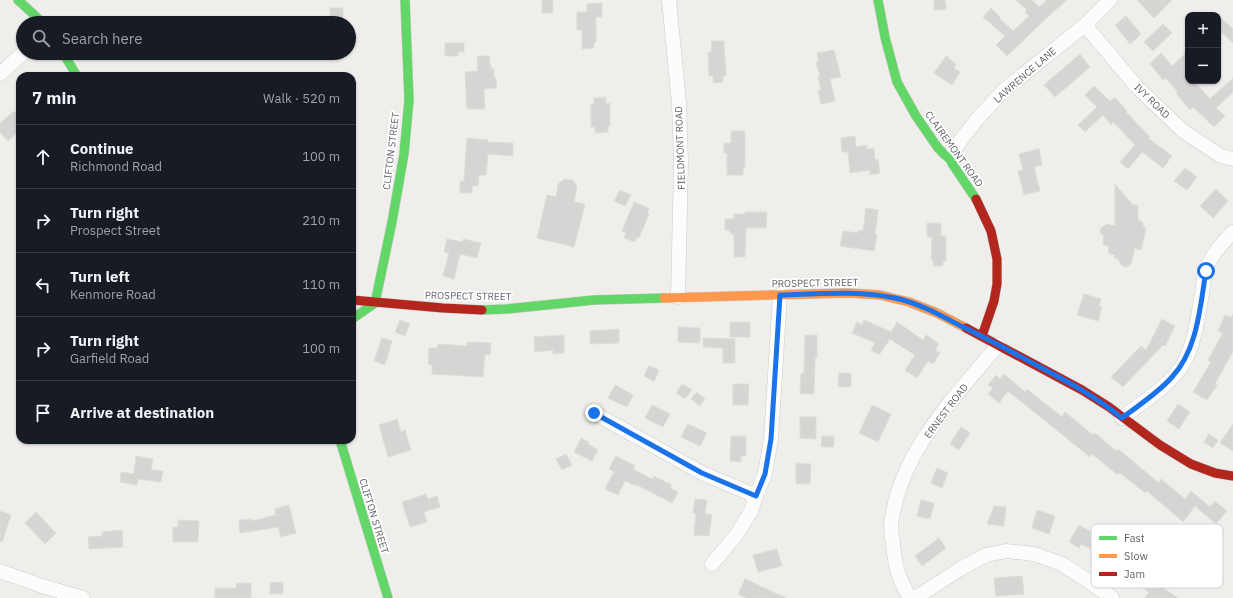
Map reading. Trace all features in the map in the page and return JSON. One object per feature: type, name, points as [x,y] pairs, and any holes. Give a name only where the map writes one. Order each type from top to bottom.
[{"type":"street","points":[[18,0],[35,16]]},
{"type":"street","name":"CLIFTON STREET","points":[[374,303],[392,222],[404,154],[409,100],[407,32],[404,0]]},
{"type":"street","name":"FIELDMONT ROAD","points":[[669,0],[679,103],[681,154],[678,297]]},
{"type":"street","name":"CLAIREMONT ROAD","points":[[878,0],[885,38],[897,82],[916,116],[938,148],[949,159],[975,197],[991,231],[997,259],[997,284],[994,301],[982,336]]},
{"type":"street","name":"LAWRENCE LANE","points":[[949,159],[960,141],[978,118],[1004,90],[1085,24],[1110,0]]},
{"type":"street","name":"IVY ROAD","points":[[1085,24],[1137,87],[1183,131],[1221,156],[1233,159]]},
{"type":"street","points":[[0,74],[16,59]]},
{"type":"street","points":[[67,60],[75,72]]},
{"type":"street","points":[[1122,418],[1172,378],[1181,367],[1193,339],[1206,271],[1219,247],[1233,232]]},
{"type":"street","name":"PROSPECT STREET","points":[[356,301],[487,310],[522,308],[594,300],[848,293],[880,295],[923,307],[998,344],[1091,395],[1160,445],[1191,464],[1215,473],[1233,476]]},
{"type":"street","points":[[712,564],[737,534],[751,511],[765,474],[771,439],[780,295]]},
{"type":"street","points":[[356,316],[374,303]]},
{"type":"street","name":"ERNEST ROAD","points":[[910,598],[902,584],[895,563],[891,526],[899,490],[909,466],[928,431],[998,344]]},
{"type":"street","points":[[594,413],[702,473],[756,496]]},
{"type":"street","name":"CLIFTON STREET","points":[[341,444],[388,598]]},
{"type":"street","points":[[913,598],[931,589],[960,569],[986,555],[1006,551],[1034,554],[1062,564],[1091,583]]},
{"type":"street","points":[[0,571],[42,586],[83,598]]},
{"type":"street","points":[[1098,588],[1112,598]]},
{"type":"building","points":[[542,0],[553,0],[553,13],[542,13]]},
{"type":"building","points":[[934,0],[945,0],[946,9],[934,10]]},
{"type":"building","points":[[1016,0],[1032,0],[1039,7],[1046,1],[1045,0],[1067,0],[1007,56],[996,45],[1005,36],[983,17],[991,8],[1013,31],[1029,16],[1025,12],[1027,10]]},
{"type":"building","points":[[1137,0],[1172,0],[1154,18]]},
{"type":"building","points":[[602,3],[602,17],[596,17],[596,42],[594,43],[594,48],[582,49],[582,30],[577,30],[577,12],[587,12],[587,4]]},
{"type":"building","points":[[330,8],[343,8],[343,16],[330,16]]},
{"type":"building","points":[[1126,16],[1141,34],[1130,44],[1115,25]]},
{"type":"building","points":[[1221,18],[1233,29],[1233,43],[1221,32]]},
{"type":"building","points":[[1163,24],[1172,33],[1153,51],[1144,42]]},
{"type":"building","points":[[711,41],[724,41],[726,76],[723,76],[723,82],[713,83],[713,76],[709,76],[708,52],[712,52]]},
{"type":"building","points":[[445,43],[464,43],[464,52],[458,52],[458,56],[445,56]]},
{"type":"building","points":[[834,50],[841,77],[830,79],[835,101],[821,104],[818,91],[821,90],[818,77],[820,76],[816,62],[819,62],[817,53]]},
{"type":"building","points":[[1161,53],[1172,66],[1185,54],[1185,84],[1197,84],[1210,99],[1233,78],[1233,92],[1216,108],[1225,116],[1214,127],[1193,107],[1190,110],[1176,93],[1178,92],[1165,78],[1163,80],[1150,64]]},
{"type":"building","points":[[1080,54],[1090,67],[1055,97],[1044,85]]},
{"type":"building","points":[[477,56],[489,56],[491,69],[494,69],[497,88],[484,89],[485,109],[467,109],[465,72],[478,71]]},
{"type":"building","points":[[946,56],[956,64],[954,68],[960,72],[952,85],[934,73]]},
{"type":"building","points":[[1094,86],[1110,101],[1115,97],[1127,111],[1126,112],[1150,137],[1148,138],[1172,156],[1163,168],[1142,152],[1128,169],[1120,162],[1135,145],[1113,122],[1111,125],[1103,115],[1085,132],[1078,125],[1097,107],[1085,95]]},
{"type":"building","points":[[606,97],[606,104],[610,103],[610,126],[608,126],[608,132],[595,133],[595,127],[591,127],[591,104],[594,104],[594,98]]},
{"type":"building","points":[[14,111],[16,113],[16,134],[8,141],[0,132],[0,123]]},
{"type":"building","points":[[731,131],[745,131],[745,167],[743,167],[743,175],[727,175],[727,153],[724,153],[724,143],[731,143]]},
{"type":"building","points":[[855,136],[856,147],[867,145],[867,149],[874,148],[875,160],[878,159],[880,173],[870,175],[870,170],[850,173],[848,152],[842,152],[841,138]]},
{"type":"building","points":[[467,138],[488,140],[488,142],[513,143],[513,156],[488,154],[486,175],[479,175],[478,186],[472,186],[472,193],[460,193],[460,181],[464,181]]},
{"type":"building","points":[[1039,149],[1042,165],[1034,167],[1040,191],[1024,195],[1018,171],[1023,170],[1019,154]]},
{"type":"building","points":[[1185,168],[1197,177],[1187,190],[1174,181]]},
{"type":"building","points":[[565,179],[573,180],[577,187],[574,202],[585,204],[574,247],[537,238],[547,195],[556,197],[558,184]]},
{"type":"building","points":[[1115,184],[1133,205],[1138,205],[1138,220],[1143,223],[1143,227],[1146,228],[1141,250],[1135,248],[1131,264],[1127,267],[1121,265],[1118,259],[1114,258],[1115,255],[1108,253],[1109,246],[1103,245],[1104,237],[1100,232],[1101,228],[1107,224],[1115,226]]},
{"type":"building","points":[[1216,189],[1228,201],[1213,218],[1200,206]]},
{"type":"building","points":[[620,190],[631,195],[625,206],[614,201]]},
{"type":"building","points":[[634,202],[649,208],[647,213],[649,214],[639,238],[637,237],[635,242],[624,238],[626,232],[622,231]]},
{"type":"building","points":[[866,208],[878,210],[875,235],[877,235],[874,251],[840,246],[843,231],[858,233],[858,230],[863,231]]},
{"type":"building","points":[[745,212],[767,212],[766,228],[746,228],[745,257],[734,257],[734,235],[728,230],[725,230],[725,219],[734,219],[734,214],[745,214]]},
{"type":"building","points":[[927,223],[941,223],[941,236],[946,236],[946,261],[943,261],[943,266],[933,266],[933,260],[931,260],[932,237],[927,237]]},
{"type":"building","points":[[447,239],[463,242],[463,239],[481,243],[477,258],[460,254],[454,279],[443,276],[449,253],[444,252]]},
{"type":"building","points":[[1084,294],[1101,299],[1099,307],[1102,307],[1098,321],[1077,315]]},
{"type":"building","points":[[1233,314],[1233,351],[1215,384],[1217,385],[1207,400],[1193,392],[1211,362],[1208,360],[1223,333],[1218,331],[1225,315],[1231,317]]},
{"type":"building","points":[[1162,319],[1175,326],[1165,346],[1163,345],[1123,387],[1111,377],[1141,346],[1146,350]]},
{"type":"building","points":[[400,320],[410,324],[405,336],[395,332]]},
{"type":"building","points":[[864,320],[891,332],[897,322],[923,340],[926,335],[939,344],[935,350],[940,353],[933,364],[928,361],[917,378],[905,370],[915,355],[890,339],[879,355],[871,350],[875,343],[852,333],[857,322],[862,325]]},
{"type":"building","points":[[730,322],[750,322],[750,337],[730,337]]},
{"type":"building","points":[[678,327],[700,328],[700,343],[678,342]]},
{"type":"building","points":[[619,329],[619,343],[590,344],[590,331]]},
{"type":"building","points":[[564,335],[564,353],[553,354],[553,350],[535,352],[534,337]]},
{"type":"building","points":[[805,335],[817,335],[814,394],[800,394],[801,373],[804,373]]},
{"type":"building","points":[[382,338],[392,341],[385,365],[374,361]]},
{"type":"building","points":[[703,338],[735,339],[735,363],[723,363],[723,348],[703,347]]},
{"type":"building","points":[[467,342],[491,343],[490,355],[485,355],[483,377],[432,374],[432,365],[428,364],[429,348],[437,348],[438,344],[467,346]]},
{"type":"building","points":[[649,366],[659,370],[654,381],[644,376]]},
{"type":"building","points":[[839,373],[851,373],[851,387],[838,387]]},
{"type":"building","points":[[1004,374],[1025,392],[1027,389],[1062,417],[1065,412],[1093,435],[1095,433],[1116,451],[1118,449],[1159,483],[1161,479],[1185,499],[1191,491],[1210,507],[1215,501],[1227,511],[1216,524],[1195,506],[1183,522],[1147,491],[1145,493],[1120,473],[1118,475],[1092,454],[1090,457],[1008,391],[999,403],[988,394],[993,388],[988,385],[996,375],[1000,379]]},
{"type":"building","points":[[682,384],[692,390],[685,399],[676,393]]},
{"type":"building","points":[[733,384],[749,384],[748,405],[733,405]]},
{"type":"building","points":[[615,385],[633,395],[627,407],[608,398]]},
{"type":"building","points":[[697,392],[705,399],[700,406],[691,399]]},
{"type":"building","points":[[1178,404],[1190,412],[1179,429],[1167,421]]},
{"type":"building","points":[[652,405],[670,414],[663,427],[645,418]]},
{"type":"building","points":[[872,405],[891,414],[878,442],[859,433]]},
{"type":"building","points":[[800,417],[816,417],[816,439],[800,438]]},
{"type":"building","points":[[397,419],[401,432],[405,430],[411,450],[388,457],[379,425]]},
{"type":"building","points":[[688,424],[707,433],[700,446],[681,437]]},
{"type":"building","points":[[1233,424],[1233,451],[1220,443]]},
{"type":"building","points":[[961,427],[970,433],[959,450],[950,444]]},
{"type":"building","points":[[1209,434],[1218,440],[1213,448],[1204,442]]},
{"type":"building","points":[[731,436],[746,436],[746,456],[741,456],[741,462],[730,461]]},
{"type":"building","points":[[822,436],[834,436],[834,447],[821,447]]},
{"type":"building","points":[[581,438],[589,442],[588,444],[598,450],[592,461],[574,452]]},
{"type":"building","points":[[566,454],[572,465],[562,470],[556,459]]},
{"type":"building","points":[[136,456],[153,459],[151,470],[163,471],[161,482],[138,479],[137,485],[120,482],[121,472],[134,474]]},
{"type":"building","points":[[616,456],[635,466],[633,469],[652,479],[654,476],[672,485],[670,488],[678,492],[672,503],[637,485],[636,486],[625,481],[618,495],[605,489],[614,472],[609,469]]},
{"type":"building","points":[[796,463],[811,464],[810,484],[796,484]]},
{"type":"building","points":[[937,468],[948,473],[942,488],[931,483]]},
{"type":"building","points":[[426,494],[428,499],[437,496],[440,507],[424,512],[427,522],[410,527],[402,502]]},
{"type":"building","points":[[695,499],[707,500],[705,514],[712,514],[709,536],[694,535],[696,513],[693,513]]},
{"type":"building","points":[[921,500],[934,503],[930,519],[917,516]]},
{"type":"building","points":[[289,505],[296,533],[281,537],[278,527],[240,533],[239,520],[252,519],[252,521],[276,515],[275,509]]},
{"type":"building","points":[[994,506],[1006,507],[1004,526],[987,524]]},
{"type":"building","points":[[1037,510],[1055,516],[1049,534],[1032,528]]},
{"type":"building","points":[[0,511],[11,515],[2,542],[0,542]]},
{"type":"building","points":[[36,512],[56,533],[45,544],[25,523]]},
{"type":"building","points":[[178,520],[199,521],[198,542],[173,542],[173,527],[178,527]]},
{"type":"building","points":[[1079,525],[1091,532],[1091,549],[1081,544],[1079,548],[1069,542]]},
{"type":"building","points":[[122,530],[123,547],[89,549],[88,537],[102,536],[102,532]]},
{"type":"building","points":[[939,538],[946,548],[922,566],[915,556]]},
{"type":"building","points":[[777,549],[782,566],[758,572],[753,555]]},
{"type":"building","points":[[1022,576],[1024,594],[996,596],[994,578]]},
{"type":"building","points":[[745,579],[786,598],[747,598],[738,594]]},
{"type":"building","points":[[283,582],[283,594],[270,594],[270,583]]},
{"type":"building","points":[[237,583],[251,583],[251,598],[215,598],[215,588],[236,588]]},
{"type":"building","points":[[1143,588],[1163,588],[1178,598],[1145,598],[1149,592]]},
{"type":"traffic: fast","points":[[18,0],[35,16]]},
{"type":"traffic: fast","points":[[375,303],[392,222],[404,154],[409,100],[405,0]]},
{"type":"traffic: fast","points":[[878,0],[885,37],[897,82],[916,116],[938,148],[949,159],[976,199]]},
{"type":"traffic: fast","points":[[67,60],[75,72]]},
{"type":"traffic: fast","points":[[482,310],[507,309],[594,300],[664,298]]},
{"type":"traffic: fast","points":[[356,316],[375,303]]},
{"type":"traffic: fast","points":[[341,444],[388,598]]},
{"type":"traffic: slow","points":[[664,298],[848,293],[880,295],[909,302],[937,313],[966,328]]},
{"type":"traffic: jam","points":[[976,199],[991,231],[997,259],[997,284],[994,301],[982,336]]},
{"type":"traffic: jam","points":[[356,300],[482,310]]},
{"type":"traffic: jam","points":[[966,328],[1082,390],[1109,407],[1160,445],[1191,464],[1215,473],[1233,476]]},
{"type":"route","points":[[594,413],[702,473],[756,496],[765,474],[771,439],[780,295],[848,293],[880,295],[923,307],[998,344],[1082,390],[1109,407],[1122,418],[1172,378],[1181,367],[1193,339],[1206,271]]}]
